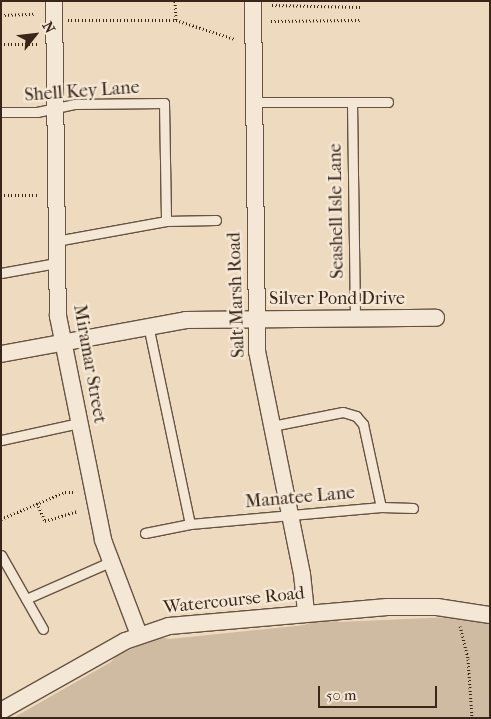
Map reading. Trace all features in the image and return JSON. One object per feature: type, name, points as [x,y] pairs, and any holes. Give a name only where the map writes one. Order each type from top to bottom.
[{"type":"street","name":"Miramar Street","points":[[54,1],[58,316],[102,535],[110,562],[139,634]]},
{"type":"street","name":"Salt Marsh Road","points":[[253,1],[255,319],[257,351],[302,574],[306,613]]},
{"type":"street","name":"Silver Pond Drive","points":[[1,354],[148,325],[205,319],[436,318]]},
{"type":"street","name":"Watercourse Road","points":[[1,710],[139,634],[189,622],[387,607],[463,610],[490,615]]},
{"type":"lane","points":[[254,102],[388,102]]},
{"type":"lane","name":"Seashell Isle Lane","points":[[352,102],[355,319]]},
{"type":"lane","name":"Shell Key Lane","points":[[1,112],[55,109],[75,104],[164,103],[166,221]]},
{"type":"lane","points":[[56,241],[166,221],[216,220]]},
{"type":"lane","points":[[1,273],[56,263]]},
{"type":"lane","points":[[148,325],[190,524]]},
{"type":"lane","points":[[272,426],[343,412],[356,416],[363,424],[381,508]]},
{"type":"lane","points":[[1,440],[79,423]]},
{"type":"lane","name":"Manatee Lane","points":[[145,533],[190,524],[381,508],[413,508]]},
{"type":"lane","points":[[1,555],[43,629]]},
{"type":"lane","points":[[26,599],[110,562]]},
{"type":"path","points":[[175,1],[176,20]]},
{"type":"path","points":[[272,5],[360,7]]},
{"type":"path","points":[[1,15],[36,14]]},
{"type":"path","points":[[63,19],[176,20],[235,39]]},
{"type":"path","points":[[271,20],[360,20]]},
{"type":"path","points":[[1,44],[36,44]]},
{"type":"path","points":[[1,195],[37,195]]},
{"type":"path","points":[[1,519],[65,492],[74,492]]},
{"type":"path","points":[[37,504],[45,521],[78,511]]},
{"type":"path","points":[[463,610],[472,718]]},
{"type":"shaded area","points":[[451,617],[490,623],[490,718],[13,718],[111,662],[117,655],[160,637],[170,639],[305,625],[313,621],[334,620],[339,622]]}]
